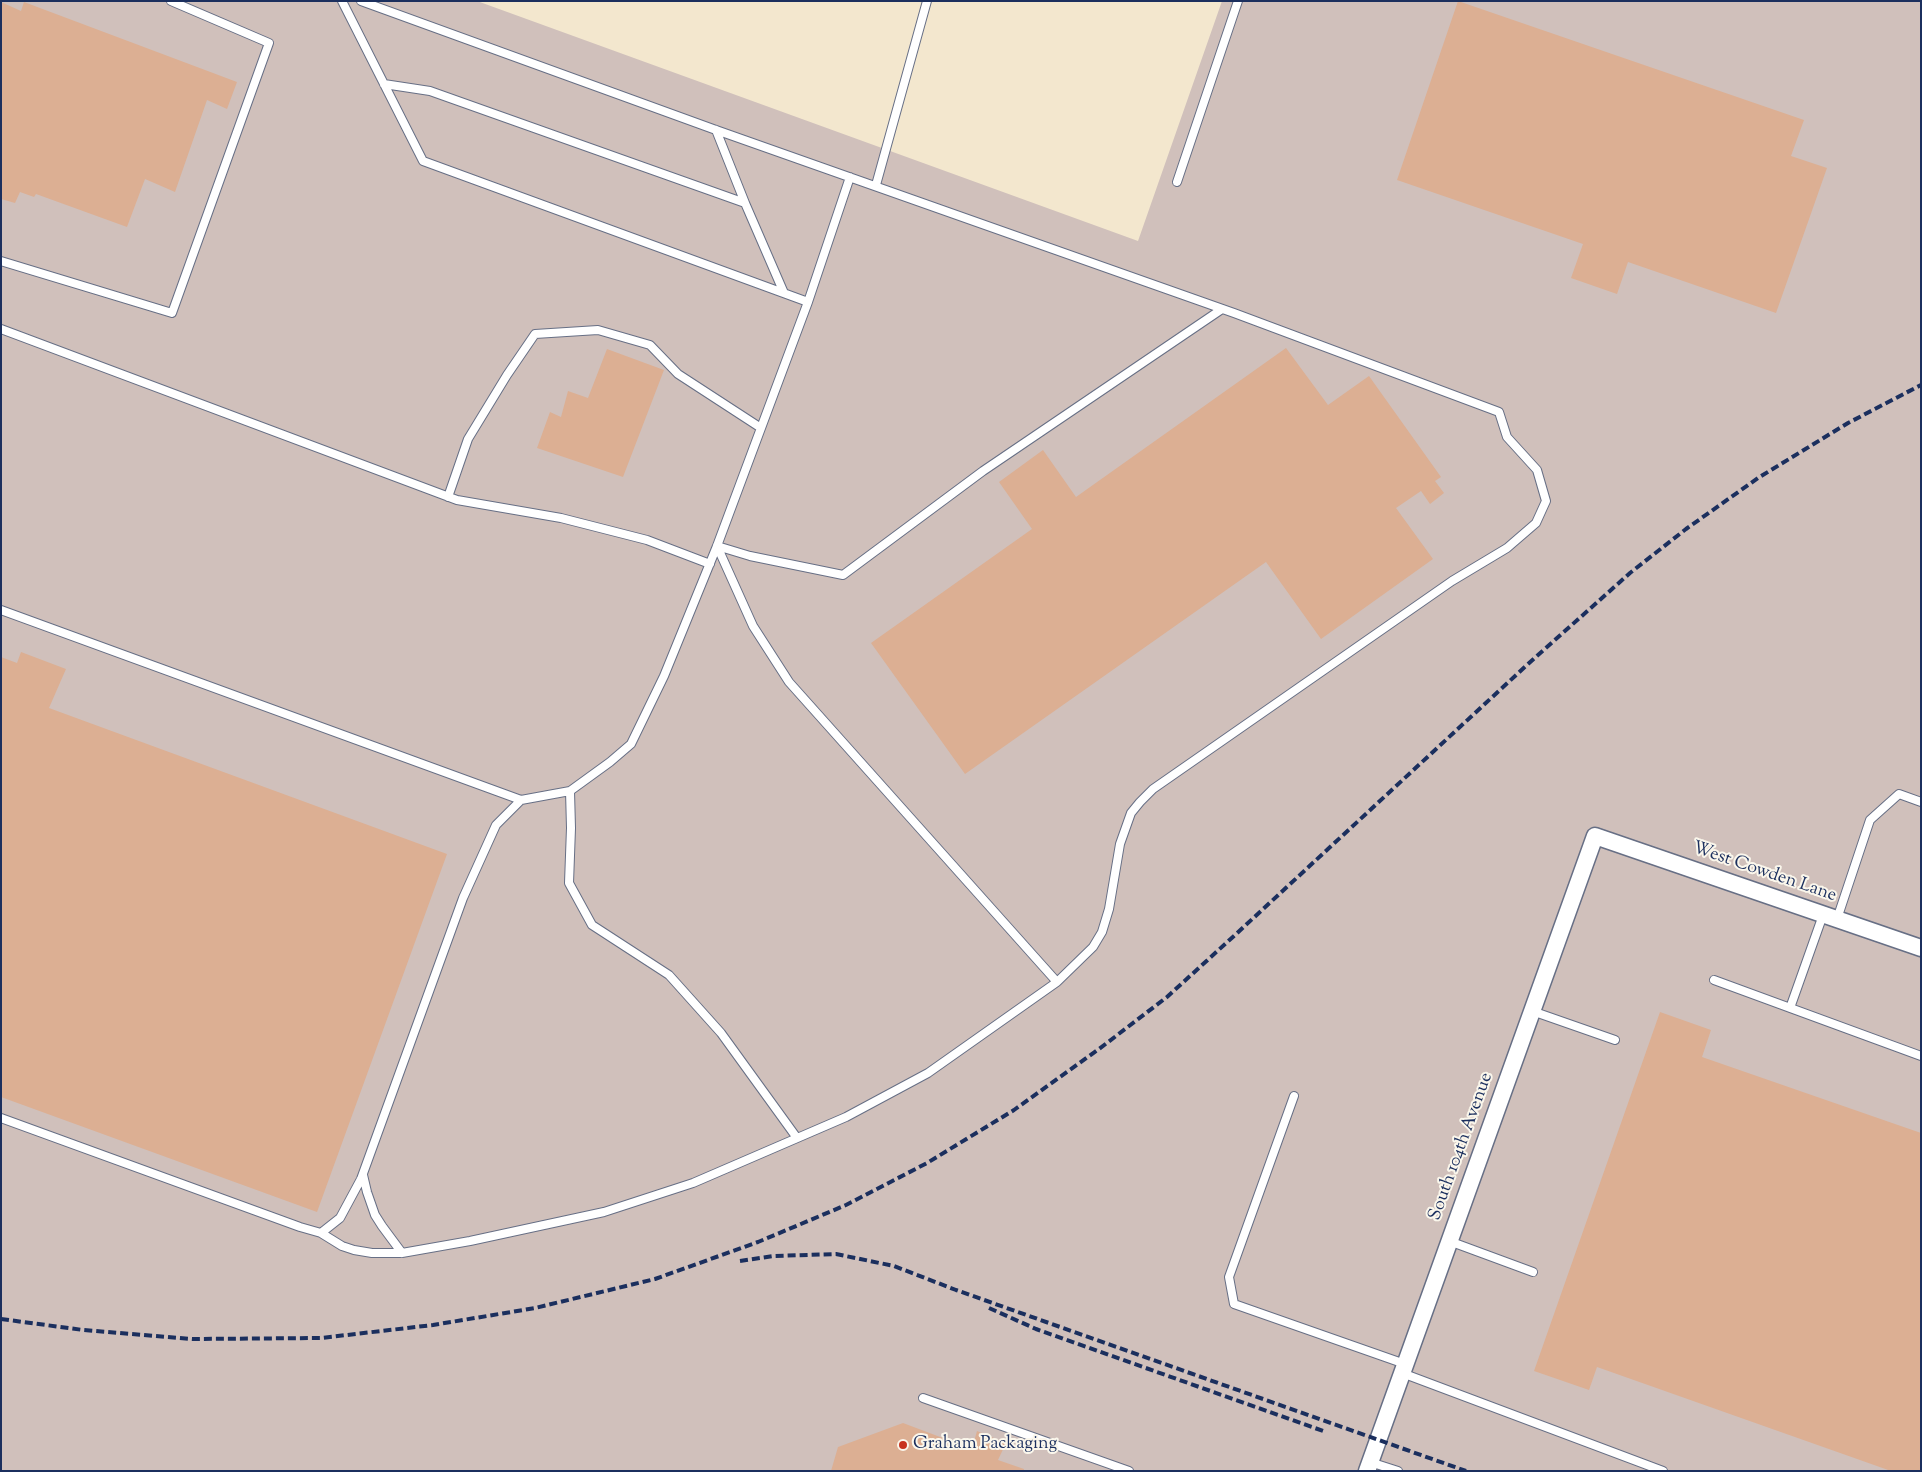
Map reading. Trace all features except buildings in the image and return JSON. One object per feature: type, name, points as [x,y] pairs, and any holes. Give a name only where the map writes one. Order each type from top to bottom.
[{"type":"street","name":"West Cowden Lane","points":[[1595,836],[1921,948]]},
{"type":"street","name":"South 104th Avenue","points":[[1368,1466],[1595,836]]},
{"type":"lane","points":[[1,261],[172,314],[269,43],[170,1]]},
{"type":"lane","points":[[342,1],[423,161],[808,302]]},
{"type":"lane","points":[[1,1118],[321,1233],[342,1246],[372,1253],[402,1252],[470,1242],[604,1212],[693,1183],[846,1117],[928,1073],[1058,982],[1093,947],[1102,932],[1109,909],[1120,844],[1131,813],[1153,789],[1452,581],[1508,548],[1536,523],[1546,501],[1537,470],[1507,437],[1499,412],[1222,309],[876,185],[716,130],[361,1]]},
{"type":"lane","points":[[876,185],[927,1]]},
{"type":"lane","points":[[1178,182],[1238,1]]},
{"type":"lane","points":[[384,84],[430,91],[745,203]]},
{"type":"lane","points":[[716,130],[784,293]]},
{"type":"lane","points":[[1,610],[521,800],[570,791],[631,744],[664,676],[717,546],[808,302],[850,177]]},
{"type":"lane","points":[[717,546],[750,556],[843,574],[983,471],[1222,309]]},
{"type":"lane","points":[[1,329],[457,500],[561,518],[647,540],[710,564]]},
{"type":"lane","points":[[448,497],[468,439],[507,375],[536,334],[598,330],[650,344],[678,374],[761,428]]},
{"type":"lane","points":[[717,546],[753,626],[789,682],[1058,982]]},
{"type":"lane","points":[[570,791],[570,883],[592,925],[669,975],[721,1033],[796,1138]]},
{"type":"lane","points":[[1790,1008],[1870,820],[1899,794],[1921,802]]},
{"type":"lane","points":[[321,1233],[340,1218],[363,1174],[463,898],[496,825],[521,800]]},
{"type":"lane","points":[[1714,980],[1921,1056]]},
{"type":"lane","points":[[1532,1011],[1615,1040]]},
{"type":"lane","points":[[1294,1096],[1229,1277],[1234,1304],[1404,1368],[1663,1471]]},
{"type":"lane","points":[[363,1174],[375,1215],[402,1252]]},
{"type":"lane","points":[[1449,1241],[1533,1272]]},
{"type":"lane","points":[[923,1398],[1129,1471]]},
{"type":"lane","points":[[1368,1466],[1398,1471]]},
{"type":"shaded area","points":[[1,1],[477,1],[1138,241],[1222,1],[1921,1],[1921,1471],[1,1471]]},
{"type":"railway","points":[[1,1319],[83,1330],[192,1339],[321,1338],[433,1325],[535,1308],[655,1279],[758,1242],[846,1205],[927,1163],[1014,1110],[1099,1049],[1167,997],[1528,664],[1630,573],[1686,529],[1758,478],[1848,423],[1921,385]]},
{"type":"railway","points":[[740,1261],[774,1256],[836,1254],[894,1266],[956,1290],[1466,1471]]},
{"type":"railway","points":[[989,1308],[1036,1329],[1326,1432]]},
{"type":"place","name":"Graham Packaging","points":[[903,1445]]}]
